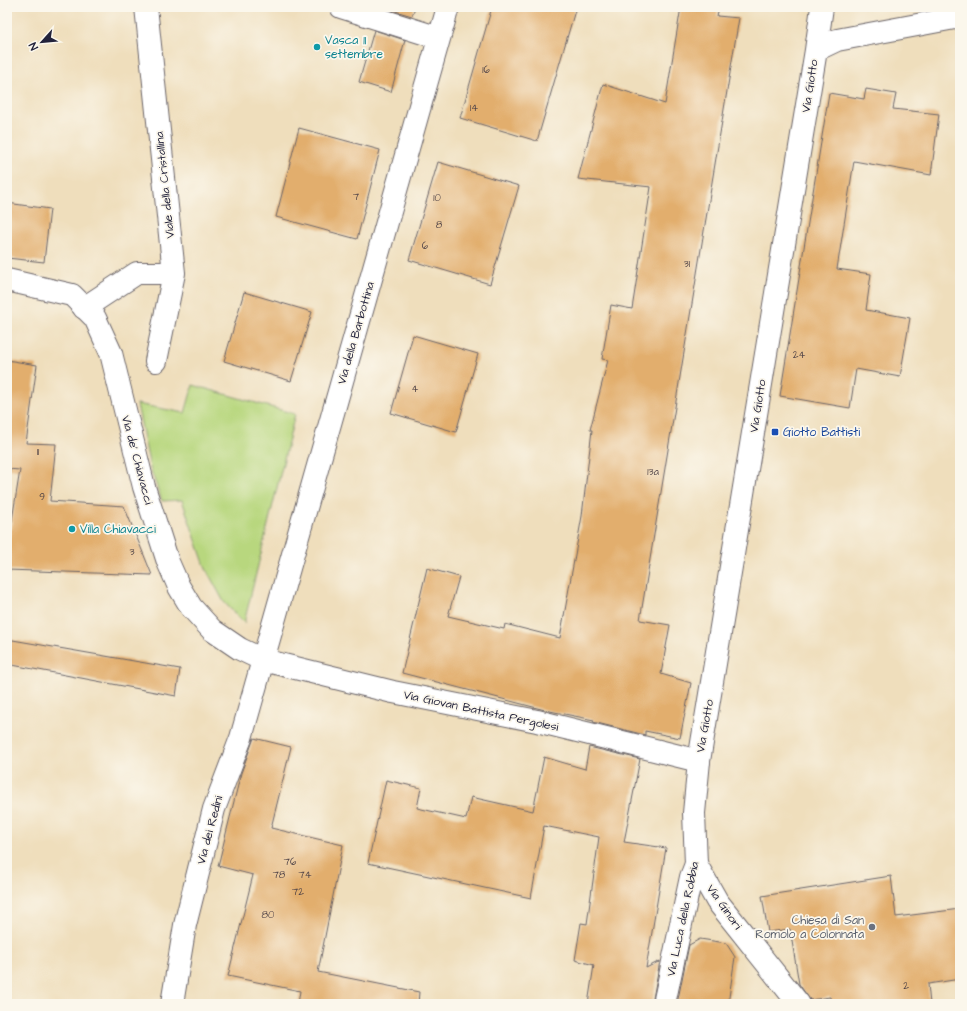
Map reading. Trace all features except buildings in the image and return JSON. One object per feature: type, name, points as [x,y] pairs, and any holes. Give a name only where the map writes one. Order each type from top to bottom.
[{"type":"street","name":"Viale della Cristallina","points":[[146,7],[174,273],[156,361]]},
{"type":"street","points":[[341,7],[439,38]]},
{"type":"street","name":"Via della Barbottina","points":[[263,660],[448,7]]},
{"type":"street","name":"Via Giotto","points":[[699,761],[822,7]]},
{"type":"street","name":"Via Giotto","points":[[816,50],[837,40],[960,17]]},
{"type":"street","points":[[84,308],[137,273],[174,273]]},
{"type":"street","name":"Via de' Chiavacci","points":[[7,280],[72,295],[95,318],[111,353],[144,488],[168,562],[179,587],[191,607],[212,630],[240,649],[263,660]]},
{"type":"street","name":"Via Giovan Battista Pergolesi","points":[[263,660],[393,692],[537,722],[699,761]]},
{"type":"street","name":"Via dei Redini","points":[[172,1004],[185,925],[214,809],[241,738],[263,660]]},
{"type":"street","name":"Via Luca della Robbia","points":[[664,1004],[691,877],[696,864],[694,813],[699,761]]},
{"type":"street","name":"Via Ginori","points":[[696,864],[717,901],[799,1004]]},
{"type":"green space","points":[[193,385],[295,414],[244,623],[224,602],[206,569],[182,500],[162,501],[150,468],[137,404],[185,413]]},
{"type":"place","name":"Vasca 11 settembre","points":[[317,47]]},
{"type":"place","name":"Giotto Battisti","points":[[775,432]]},
{"type":"place","name":"Villa Chiavacci","points":[[72,529]]},
{"type":"place","name":"Chiesa di San Romolo a Colonnata","points":[[872,927]]}]
